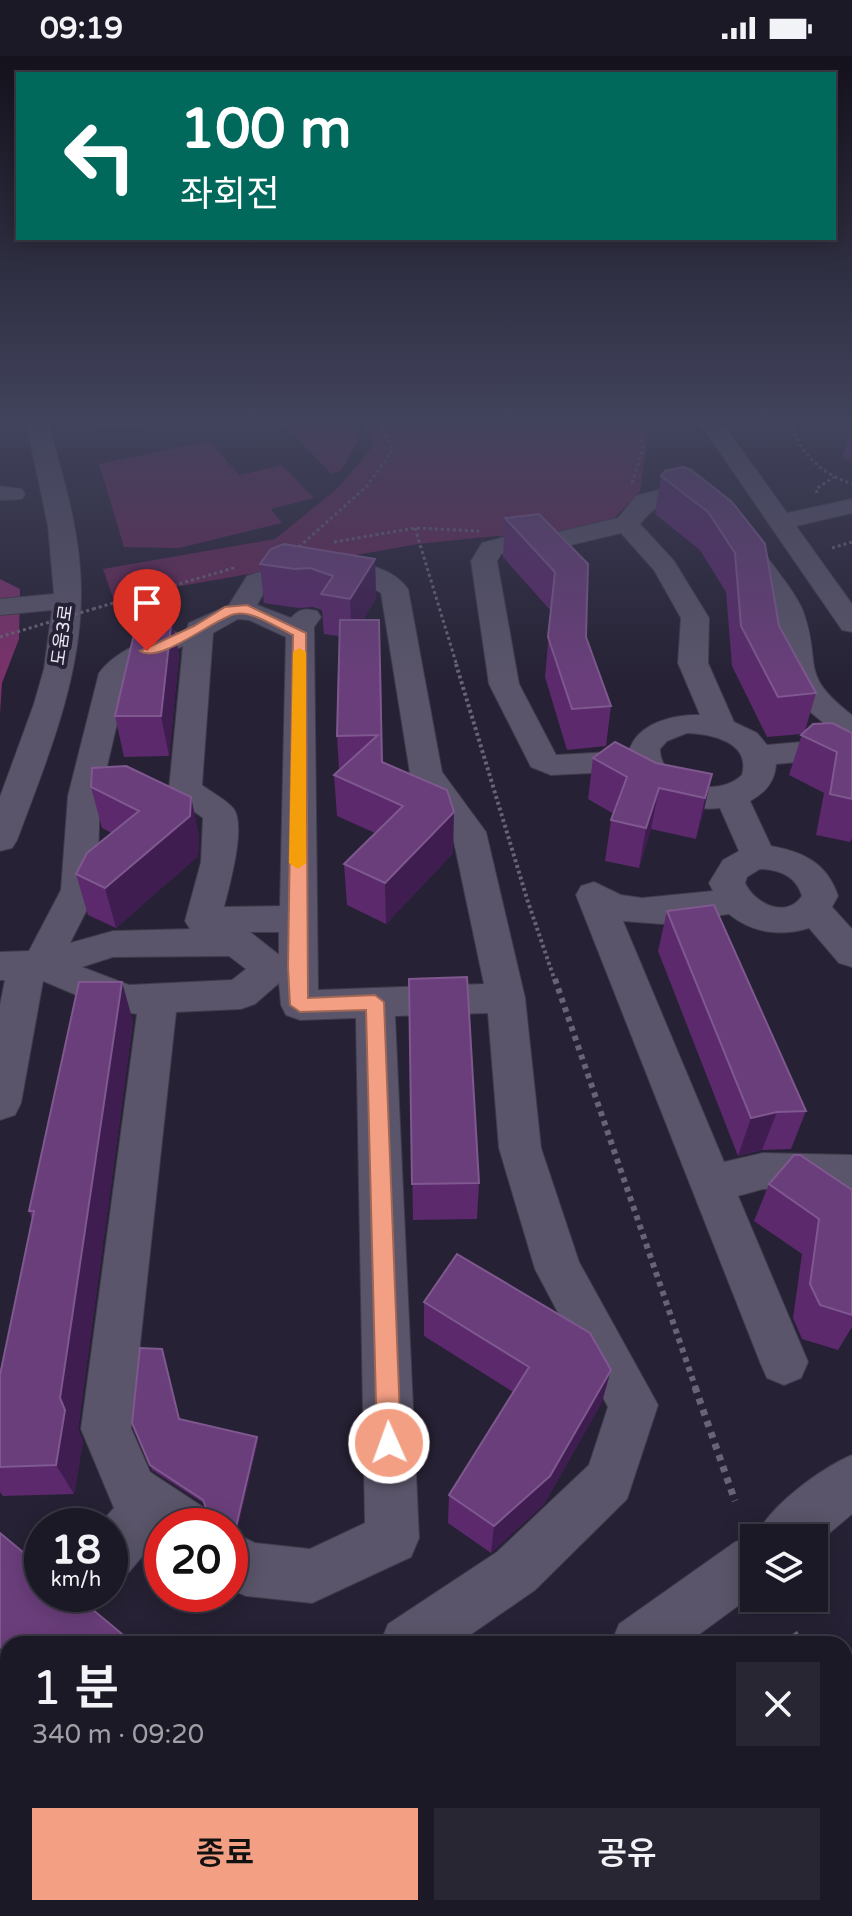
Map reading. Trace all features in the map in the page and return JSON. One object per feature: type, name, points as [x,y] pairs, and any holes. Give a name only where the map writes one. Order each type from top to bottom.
[{"type":"street","name":"도움3로","points":[[0,840],[33,758],[80,604],[67,563],[58,509]]},
{"type":"street","points":[[639,509],[627,524],[550,542],[520,541],[491,549],[484,561],[504,684],[542,760],[551,765],[644,760]]},
{"type":"street","points":[[707,509],[735,532],[790,612],[799,673],[814,700],[844,724],[851,739],[830,749],[760,756]]},
{"type":"street","points":[[772,509],[852,624]]},
{"type":"street","points":[[781,522],[840,509]]},
{"type":"street","points":[[627,524],[665,567],[695,618],[693,663],[721,728]]},
{"type":"street","points":[[240,610],[257,582],[282,573],[330,565],[364,571],[394,589],[426,773],[469,832],[506,998],[520,1148],[558,1269],[633,1405],[609,1481],[516,1571],[420,1636]]},
{"type":"street","points":[[0,607],[80,604]]},
{"type":"street","points":[[0,1103],[22,966],[79,890],[98,795],[114,673],[147,651],[199,629],[229,610],[247,609],[304,625],[297,918],[284,968],[241,994],[126,1000],[22,966]]},
{"type":"street","points":[[199,629],[171,790],[220,814],[218,862],[203,921],[297,918]]},
{"type":"street","points":[[693,724],[721,728],[744,739],[760,756],[762,768],[758,780],[747,790],[731,796],[702,797],[673,790],[657,781],[644,760],[645,745],[653,735],[666,728],[693,724]]},
{"type":"street","points":[[731,796],[759,857]]},
{"type":"street","points":[[828,892],[796,919],[781,921],[750,913],[735,900],[727,883],[730,874],[746,860],[759,857],[788,861],[811,875],[828,892],[852,953]]},
{"type":"street","points":[[735,900],[661,912],[607,906],[594,895],[784,1362]]},
{"type":"street","points":[[22,966],[113,944],[237,942],[284,968],[300,1005],[506,998]]},
{"type":"street","points":[[158,998],[106,1429],[132,1490],[158,1508]]},
{"type":"street","points":[[248,1569],[312,1576],[392,1538],[375,1002]]},
{"type":"street","points":[[711,1184],[763,1171],[852,1173]]},
{"type":"street","points":[[799,1524],[852,1481]]},
{"type":"street","points":[[650,1636],[740,1571]]},
{"type":"path","points":[[312,546],[297,549],[342,509]]},
{"type":"path","points":[[415,528],[528,902],[735,1501]]},
{"type":"path","points":[[327,544],[415,528],[484,531]]},
{"type":"path","points":[[832,548],[852,542]]},
{"type":"path","points":[[0,637],[80,604],[239,566]]},
{"type":"shaded area","points":[[112,509],[272,509],[282,523],[179,548],[124,547]]},
{"type":"shaded area","points":[[312,509],[623,509],[608,524],[555,537],[496,536],[418,544],[113,598],[103,569],[275,539]]},
{"type":"shaded area","points":[[0,579],[20,589],[19,639],[2,683],[0,714]]},
{"type":"building","points":[[704,509],[737,509],[765,544],[779,626],[816,693],[778,697],[741,626],[735,553]]},
{"type":"building","points":[[539,514],[588,564],[586,637],[611,706],[572,709],[548,637],[555,572],[505,518]]},
{"type":"building","points":[[284,544],[375,559],[350,599],[321,594],[333,576],[310,568],[260,564],[271,549]]},
{"type":"building","points":[[161,616],[172,616],[161,716],[115,716],[135,630]]},
{"type":"building","points":[[340,620],[379,620],[382,762],[447,790],[454,812],[385,883],[344,864],[403,806],[334,775],[378,735],[337,736]]},
{"type":"building","points":[[832,723],[852,733],[852,799],[830,794],[837,752],[801,735],[813,724]]},
{"type":"building","points":[[615,742],[656,763],[712,774],[705,798],[659,788],[646,828],[611,820],[627,777],[593,758]]},
{"type":"building","points":[[126,766],[191,797],[190,816],[105,888],[76,874],[87,853],[139,811],[91,787],[92,768]]},
{"type":"building","points":[[714,905],[806,1111],[777,1112],[751,1118],[667,911]]},
{"type":"building","points":[[467,977],[479,1183],[412,1184],[409,979]]},
{"type":"building","points":[[79,982],[122,982],[60,1398],[65,1410],[56,1465],[0,1467],[0,1375],[34,1211],[29,1211]]},
{"type":"building","points":[[794,1155],[800,1155],[852,1190],[852,1315],[820,1305],[810,1284],[819,1219],[769,1184]]},
{"type":"building","points":[[457,1254],[590,1333],[611,1370],[550,1476],[494,1526],[449,1495],[529,1367],[424,1302]]},
{"type":"building","points":[[140,1348],[162,1349],[179,1419],[257,1437],[240,1508],[206,1508],[203,1500],[150,1465],[132,1423]]},
{"type":"building","points":[[0,1533],[24,1553],[24,1612],[96,1612],[124,1636],[0,1636]]},
{"type":"slow traffic","points":[[298,863],[299,652]]},
{"type":"route","points":[[147,651],[199,629],[229,610],[247,609],[300,633],[297,967],[300,1005],[375,1002],[389,1443]]}]
